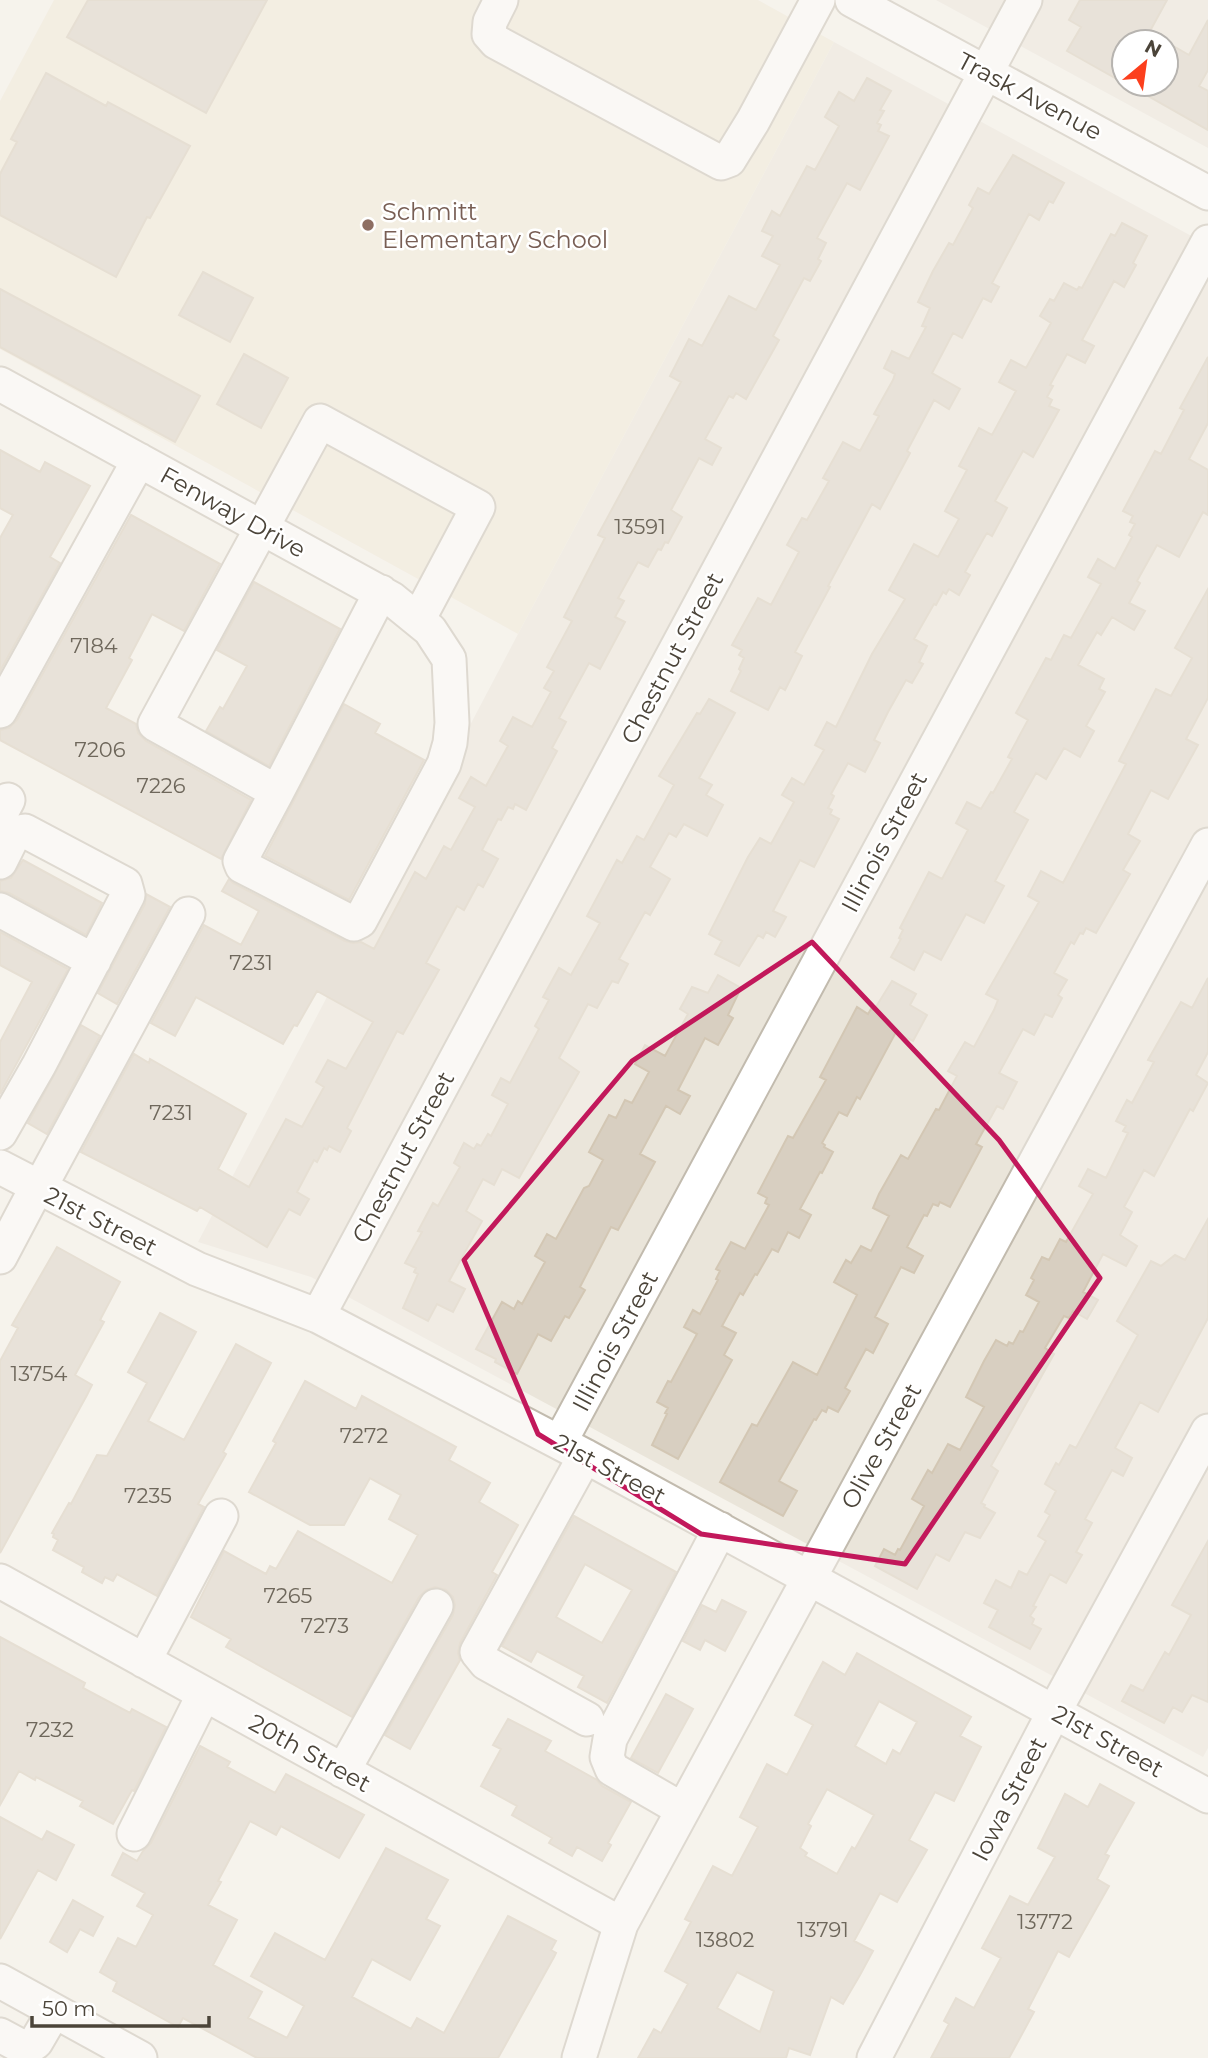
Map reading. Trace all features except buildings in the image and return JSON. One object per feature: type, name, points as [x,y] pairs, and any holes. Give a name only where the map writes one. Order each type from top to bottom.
[{"type":"street","points":[[501,0],[490,22],[489,34],[496,42],[721,163],[729,160],[753,121],[818,0]]},
{"type":"street","name":"Trask Avenue","points":[[854,0],[1208,193]]},
{"type":"street","name":"Chestnut Street","points":[[318,1316],[1026,0]]},
{"type":"street","name":"Illinois Street","points":[[587,1719],[486,1663],[477,1652],[573,1449],[1208,242]]},
{"type":"street","name":"Fenway Drive","points":[[0,384],[381,592],[430,629],[449,659],[452,723],[450,743],[444,764],[360,921],[354,924],[242,866],[240,860],[277,792]]},
{"type":"street","points":[[381,592],[277,792],[155,724],[320,421],[478,507],[418,620]]},
{"type":"street","points":[[0,711],[139,460]]},
{"type":"street","points":[[0,862],[14,834],[25,831],[125,884],[128,895],[0,1133]]},
{"type":"street","name":"Olive Street","points":[[579,2058],[621,1924],[1208,845]]},
{"type":"street","points":[[0,909],[94,961]]},
{"type":"street","points":[[0,1257],[188,914]]},
{"type":"street","name":"21st Street","points":[[0,1167],[197,1269],[318,1316],[573,1449],[1208,1796]]},
{"type":"street","name":"Iowa Street","points":[[874,2058],[1054,1712],[1208,1431]]},
{"type":"street","points":[[144,1661],[221,1516]]},
{"type":"street","points":[[683,1810],[612,1769],[607,1757],[610,1739],[720,1530]]},
{"type":"street","name":"20th Street","points":[[0,1581],[621,1924]]},
{"type":"street","points":[[343,1771],[436,1606]]},
{"type":"street","points":[[134,1834],[204,1694]]},
{"type":"street","points":[[0,1981],[128,2055]]},
{"type":"street","points":[[0,2035],[26,2049],[36,2042],[54,2011]]},
{"type":"highlighted area","points":[[812,942],[999,1140],[1100,1278],[905,1564],[701,1534],[538,1434],[464,1260],[632,1061]]},
{"type":"shaded area","name":"Schmitt Elementary School","points":[[54,0],[758,0],[834,42],[518,634],[0,349],[0,101]]},
{"type":"shaded area","points":[[936,0],[1208,0],[1208,148],[1116,98],[1180,98],[1180,28],[1110,28],[1110,95]]},
{"type":"shaded area","points":[[834,42],[1208,245],[1208,1748],[1203,1757],[311,1277],[198,1242]]},
{"type":"place","name":"Schmitt Elementary School","points":[[368,225]]}]
